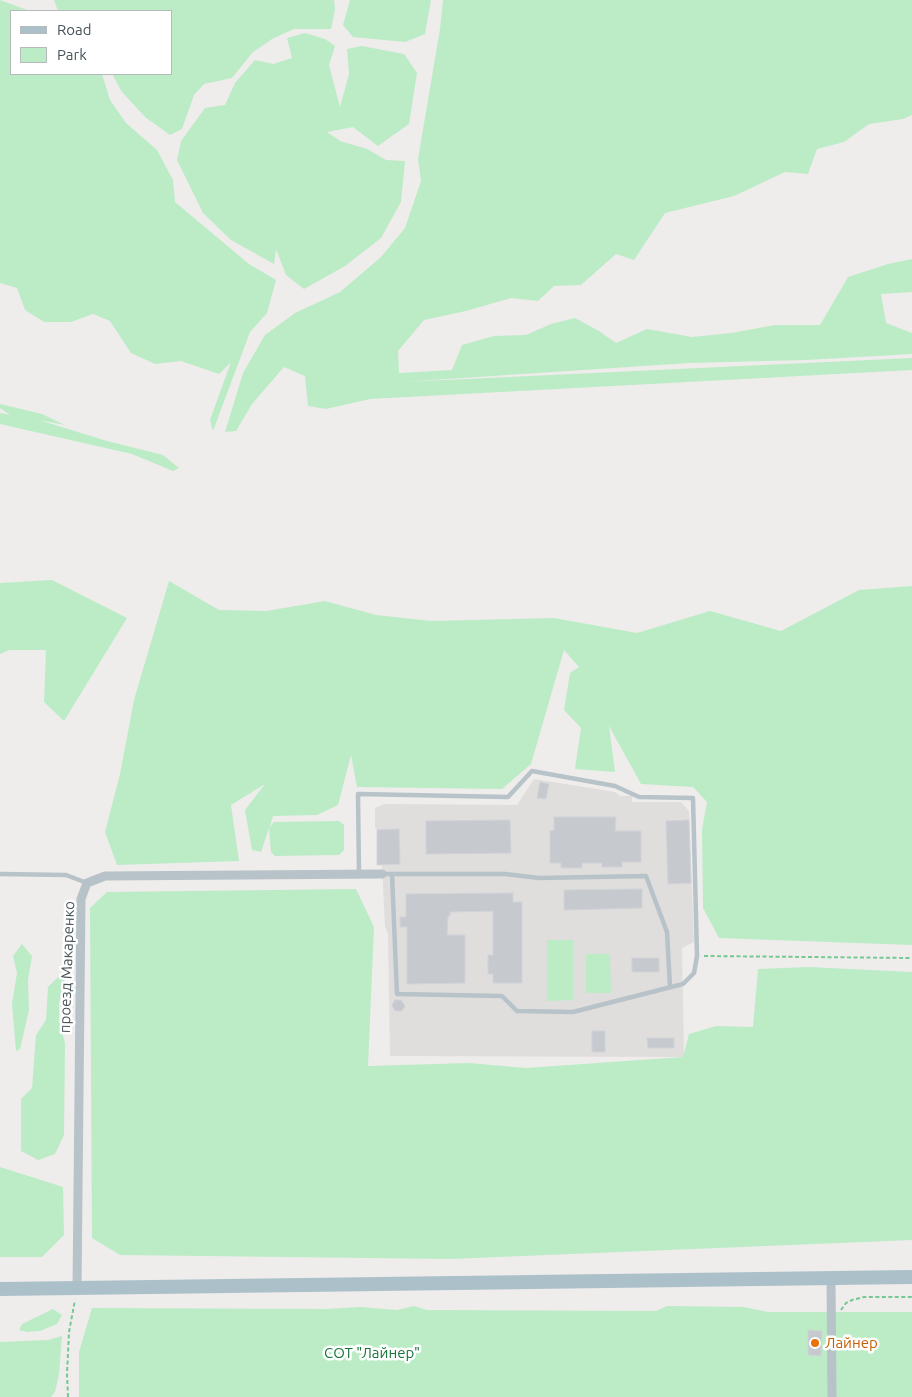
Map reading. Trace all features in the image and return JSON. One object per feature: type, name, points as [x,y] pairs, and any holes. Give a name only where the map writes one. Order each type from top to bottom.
[{"type":"main road","points":[[0,1289],[912,1277]]},
{"type":"street","name":"проезд Макаренко","points":[[77,1288],[81,899],[87,883],[105,876],[382,874]]},
{"type":"street","points":[[830,1279],[832,1397]]},
{"type":"lane","points":[[360,874],[358,794],[508,797],[532,772],[615,786],[640,797],[693,798],[697,956],[694,973],[683,984],[572,1012],[517,1011],[502,996],[397,994],[392,874]]},
{"type":"lane","points":[[0,874],[66,874],[87,883]]},
{"type":"lane","points":[[382,874],[505,874],[539,878],[646,876],[667,932],[670,987]]},
{"type":"path","points":[[697,956],[912,958]]},
{"type":"path","points":[[68,1397],[69,1332],[77,1288]]},
{"type":"path","points":[[831,1315],[841,1310],[846,1303],[864,1297],[912,1296]]},
{"type":"shaded area","points":[[534,779],[615,792],[620,796],[632,796],[632,802],[681,802],[689,811],[694,942],[682,948],[684,1057],[390,1056],[388,934],[385,927],[382,865],[377,865],[375,808],[384,804],[517,805]]},
{"type":"green space","points":[[0,0],[27,10],[10,10],[10,75],[102,75],[110,100],[126,123],[157,150],[173,180],[175,202],[249,264],[276,280],[267,313],[250,332],[213,431],[210,420],[231,362],[219,374],[181,361],[155,364],[131,353],[110,321],[93,314],[71,322],[44,322],[25,310],[17,288],[0,283]]},
{"type":"green space","points":[[54,0],[334,0],[335,9],[331,29],[294,29],[272,39],[253,52],[232,78],[204,84],[194,95],[182,129],[170,135],[145,117],[122,92],[113,75],[172,75],[172,10],[58,10]]},
{"type":"green space","points":[[350,0],[431,0],[425,34],[405,42],[353,37],[343,25]]},
{"type":"green space","points":[[443,0],[912,0],[912,115],[903,119],[869,124],[844,142],[817,149],[808,174],[785,172],[734,196],[665,213],[634,260],[616,254],[581,285],[554,286],[538,301],[511,298],[466,311],[424,320],[398,351],[399,373],[452,370],[462,345],[494,336],[526,335],[551,324],[575,318],[616,343],[647,329],[692,337],[731,333],[775,325],[820,325],[848,277],[888,264],[912,259],[912,292],[881,294],[886,323],[912,333],[912,354],[806,360],[689,363],[402,382],[912,358],[912,370],[370,399],[326,409],[308,406],[305,376],[284,367],[252,404],[236,431],[225,432],[243,373],[265,335],[295,313],[340,292],[381,257],[405,228],[421,181],[418,159],[440,29]]},
{"type":"green space","points":[[305,33],[325,39],[335,46],[329,65],[340,107],[349,74],[347,49],[362,46],[404,54],[417,73],[409,124],[378,146],[353,127],[327,132],[340,141],[367,149],[386,160],[405,161],[401,202],[381,238],[345,266],[304,289],[286,275],[276,249],[274,264],[231,240],[203,213],[177,160],[181,141],[205,108],[225,105],[235,83],[255,60],[273,64],[292,58],[287,38]]},
{"type":"green space","points":[[0,404],[42,414],[65,425],[39,420],[107,441],[163,455],[179,468],[173,471],[132,454],[0,424],[0,413],[10,415],[0,408]]},
{"type":"green space","points":[[52,580],[127,618],[64,721],[44,702],[46,650],[9,650],[0,654],[0,583]]},
{"type":"green space","points":[[169,581],[219,610],[266,611],[325,601],[376,615],[431,621],[554,618],[637,633],[710,611],[781,631],[859,590],[912,586],[912,945],[719,938],[703,908],[702,830],[707,802],[693,787],[641,784],[609,726],[615,772],[575,769],[581,728],[564,710],[570,673],[579,667],[564,650],[531,764],[502,789],[357,787],[351,755],[338,805],[317,815],[273,816],[270,827],[274,822],[339,821],[344,825],[344,850],[339,855],[275,856],[271,852],[269,828],[261,852],[252,850],[245,810],[265,784],[231,805],[239,861],[117,865],[105,832],[120,774],[134,700]]},
{"type":"green space","points":[[356,889],[374,927],[368,1066],[469,1063],[526,1068],[683,1057],[689,1034],[716,1026],[753,1027],[758,969],[809,967],[912,972],[912,1240],[450,1259],[120,1255],[92,1238],[90,908],[107,892]]},
{"type":"green space","points":[[547,940],[573,940],[573,1000],[547,1001]]},
{"type":"green space","points":[[22,944],[32,956],[28,980],[29,1010],[20,1049],[16,1051],[12,1004],[17,973],[13,956]]},
{"type":"green space","points":[[586,954],[610,954],[611,993],[586,993]]},
{"type":"green space","points":[[61,974],[65,979],[59,1004],[59,1021],[65,1043],[64,1135],[55,1154],[38,1160],[21,1151],[21,1099],[32,1088],[36,1035],[46,1020],[48,987]]},
{"type":"green space","points":[[0,1167],[63,1187],[64,1235],[42,1257],[0,1257]]},
{"type":"green space","name":"СОТ \"Лайнер\"","points":[[414,1306],[427,1310],[656,1311],[667,1306],[744,1307],[768,1312],[912,1312],[912,1397],[79,1397],[79,1352],[92,1308],[326,1309],[360,1307],[397,1310]]},
{"type":"green space","points":[[53,1309],[62,1315],[57,1324],[40,1331],[27,1332],[19,1330],[22,1324]]},
{"type":"green space","points":[[62,1336],[59,1374],[55,1392],[51,1397],[0,1397],[0,1342],[48,1340]]},
{"type":"building","points":[[540,782],[549,784],[546,799],[537,798]]},
{"type":"building","points":[[554,817],[616,817],[615,831],[641,831],[641,862],[622,862],[622,867],[602,867],[602,863],[582,863],[582,868],[561,868],[561,863],[550,863],[550,831],[554,830]]},
{"type":"building","points":[[510,820],[511,853],[426,854],[426,821]]},
{"type":"building","points":[[689,820],[691,883],[668,884],[666,821]]},
{"type":"building","points":[[399,829],[400,864],[377,865],[377,830]]},
{"type":"building","points":[[642,889],[642,908],[564,910],[564,890]]},
{"type":"building","points":[[513,893],[513,902],[522,902],[522,983],[493,983],[493,974],[488,974],[488,955],[493,955],[493,911],[450,912],[450,916],[448,916],[447,935],[465,935],[465,983],[407,984],[407,927],[400,927],[400,917],[406,917],[406,894]]},
{"type":"building","points":[[632,958],[659,958],[659,972],[632,972]]},
{"type":"building","points":[[395,1000],[401,1000],[405,1006],[402,1011],[395,1011],[392,1005]]},
{"type":"building","points":[[592,1031],[605,1031],[605,1052],[592,1052]]},
{"type":"building","points":[[647,1038],[674,1038],[674,1048],[648,1048]]},
{"type":"building","name":"Лайнер","points":[[808,1330],[822,1331],[821,1356],[808,1355]]},
{"type":"place","name":"Лайнер","points":[[815,1343]]}]
